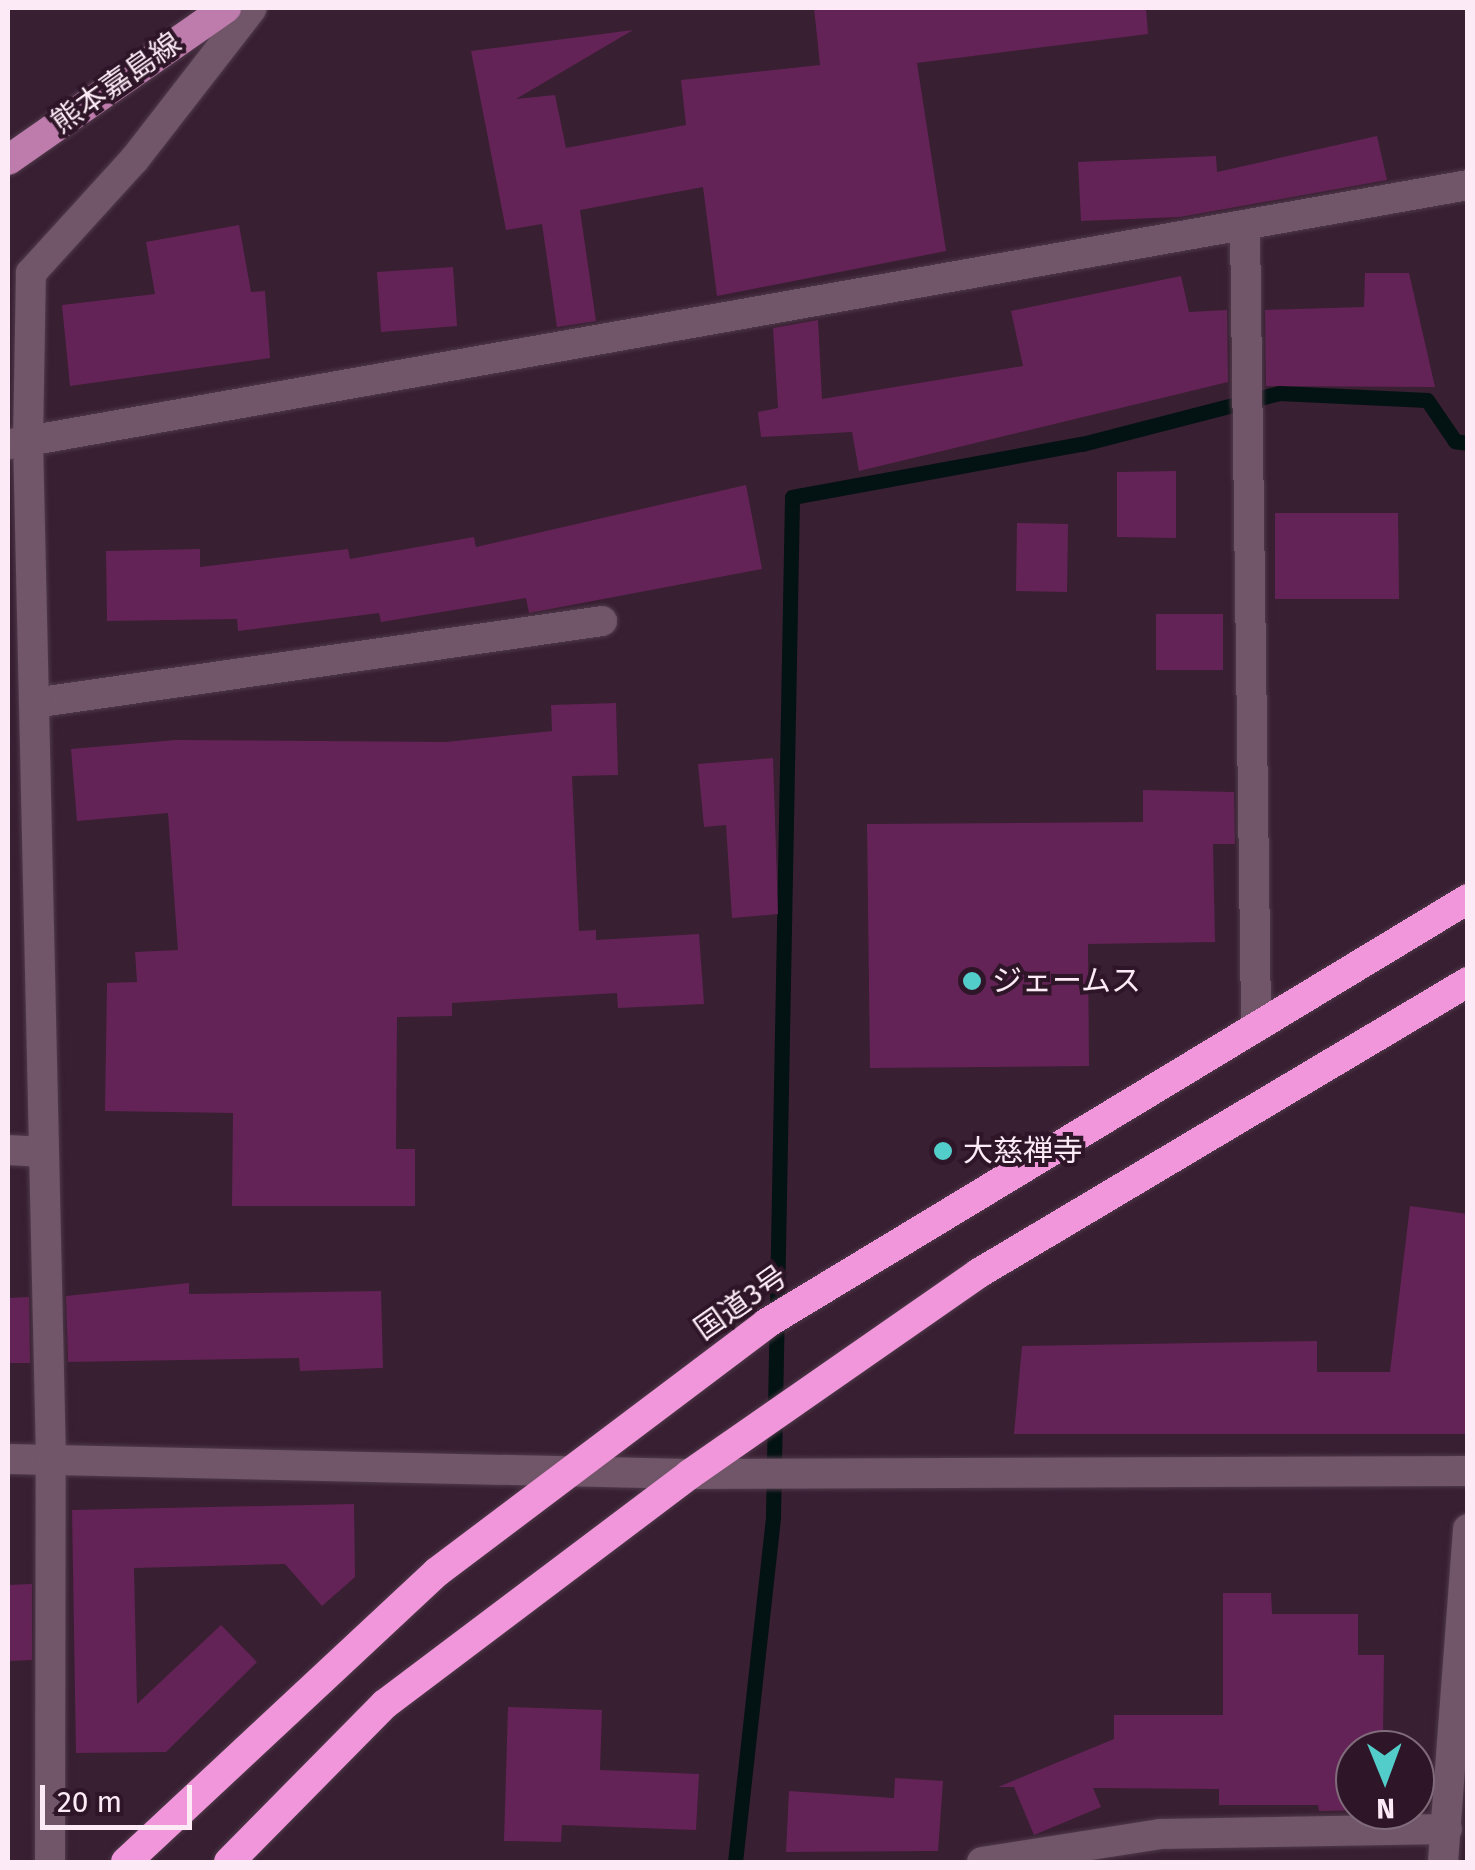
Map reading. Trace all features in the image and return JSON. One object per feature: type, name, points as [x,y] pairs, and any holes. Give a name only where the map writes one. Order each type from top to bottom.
[{"type":"highway","name":"国道3号","points":[[126,1862],[436,1572],[767,1323],[1256,1020],[1468,899]]},
{"type":"highway","points":[[229,1862],[385,1704],[690,1474],[979,1273],[1468,982]]},
{"type":"main road","name":"熊本嘉島線","points":[[8,160],[226,8]]},
{"type":"street","points":[[50,1862],[51,1460],[34,703],[18,443],[31,273],[134,160],[252,8]]},
{"type":"street","points":[[18,443],[1246,228],[1468,185]]},
{"type":"street","points":[[1246,228],[1256,1020]]},
{"type":"street","points":[[34,703],[602,621]]},
{"type":"street","points":[[8,1150],[44,1152]]},
{"type":"street","points":[[8,1459],[690,1474],[1468,1471]]},
{"type":"street","points":[[1444,1862],[1468,1529]]},
{"type":"street","points":[[982,1862],[1446,1828]]},
{"type":"building","points":[[814,8],[1146,8],[1148,34],[917,63],[946,251],[717,296],[703,187],[580,210],[596,321],[557,327],[542,224],[506,230],[471,51],[633,30],[516,99],[555,95],[566,148],[686,125],[681,80],[820,65]]},
{"type":"building","points":[[1377,136],[1387,180],[1180,217],[1081,221],[1078,162],[1216,156],[1217,172]]},
{"type":"building","points":[[239,225],[251,292],[265,291],[270,358],[70,386],[62,305],[155,294],[146,242]]},
{"type":"building","points":[[453,267],[457,326],[381,332],[377,272]]},
{"type":"building","points":[[1365,273],[1409,273],[1435,387],[1266,386],[1265,310],[1364,307]]},
{"type":"building","points":[[1181,276],[1189,312],[1227,310],[1228,382],[859,471],[852,432],[761,437],[758,412],[778,408],[773,328],[818,320],[822,399],[1023,366],[1011,311]]},
{"type":"building","points":[[1176,471],[1176,538],[1117,537],[1117,472]]},
{"type":"building","points":[[746,485],[762,569],[529,613],[526,598],[381,622],[379,613],[238,631],[237,619],[107,621],[106,551],[200,549],[200,567],[348,549],[350,559],[474,537],[476,547]]},
{"type":"building","points":[[1275,513],[1398,513],[1399,599],[1275,599]]},
{"type":"building","points":[[1017,523],[1068,524],[1067,592],[1016,591]]},
{"type":"building","points":[[1156,614],[1223,614],[1223,670],[1156,670]]},
{"type":"building","points":[[616,703],[618,775],[572,776],[579,931],[596,930],[596,940],[699,934],[704,1004],[618,1008],[617,993],[452,1003],[452,1016],[397,1017],[396,1149],[415,1149],[415,1206],[232,1206],[233,1113],[105,1111],[107,983],[137,982],[135,952],[178,950],[168,813],[77,821],[71,749],[176,740],[446,742],[552,731],[551,705]]},
{"type":"building","points":[[773,758],[778,914],[732,918],[726,825],[704,827],[698,764]]},
{"type":"building","points":[[1143,790],[1234,792],[1235,844],[1213,844],[1215,942],[1088,944],[1089,1066],[870,1068],[867,824],[1143,822]]},
{"type":"building","points":[[1410,1206],[1468,1214],[1468,1434],[1014,1434],[1022,1346],[1317,1341],[1317,1372],[1390,1372]]},
{"type":"building","points":[[189,1283],[189,1294],[381,1291],[383,1368],[300,1371],[299,1358],[68,1362],[66,1296]]},
{"type":"building","points":[[29,1297],[30,1363],[8,1363],[8,1298]]},
{"type":"building","points":[[354,1504],[355,1577],[322,1606],[285,1564],[134,1568],[137,1704],[221,1625],[257,1662],[166,1752],[76,1753],[72,1510]]},
{"type":"building","points":[[32,1584],[32,1660],[8,1661],[8,1585]]},
{"type":"building","points":[[1223,1593],[1271,1593],[1272,1614],[1358,1614],[1358,1655],[1384,1655],[1383,1730],[1335,1730],[1335,1811],[1319,1811],[1318,1805],[1219,1805],[1219,1789],[1093,1788],[1101,1807],[1034,1835],[1014,1787],[998,1787],[1114,1739],[1114,1715],[1223,1715]]},
{"type":"building","points":[[508,1707],[602,1710],[600,1770],[699,1774],[696,1830],[562,1825],[561,1842],[504,1841]]},
{"type":"building","points":[[895,1778],[943,1781],[938,1851],[786,1852],[789,1791],[894,1798]]},
{"type":"waterway","points":[[735,1862],[773,1516],[792,497],[1082,444],[1279,393],[1427,400],[1455,441],[1468,443]]},
{"type":"place","name":"ジェームス","points":[[972,981]]},
{"type":"place","name":"大慈禅寺","points":[[943,1151]]}]
